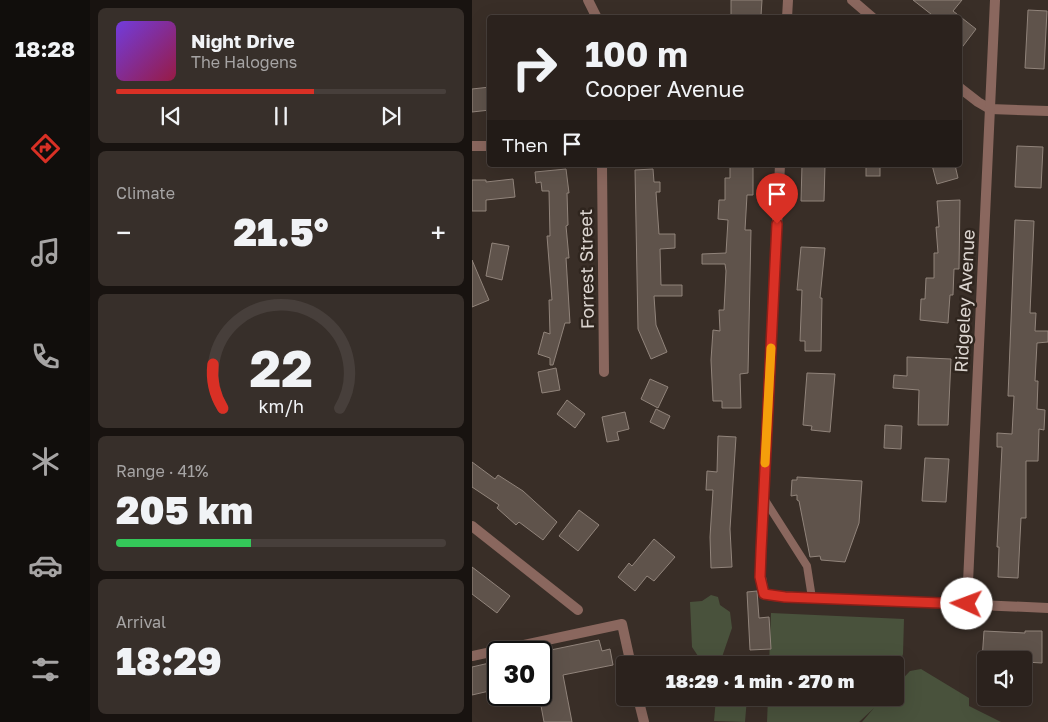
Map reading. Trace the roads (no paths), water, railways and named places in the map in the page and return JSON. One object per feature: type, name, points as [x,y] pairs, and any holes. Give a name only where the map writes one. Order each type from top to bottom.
[{"type":"street","points":[[588,0],[596,15]]},
{"type":"street","points":[[787,15],[788,0]]},
{"type":"street","points":[[852,0],[870,15]]},
{"type":"street","name":"Ridgeley Avenue","points":[[967,604],[995,0]]},
{"type":"street","points":[[962,90],[978,102],[990,108],[1048,111]]},
{"type":"street","points":[[472,146],[487,146]]},
{"type":"street","name":"Forrest Street","points":[[602,167],[604,372]]},
{"type":"street","points":[[780,167],[760,577],[764,594],[812,598],[1048,608]]},
{"type":"street","points":[[472,526],[578,610]]},
{"type":"street","points":[[472,656],[622,624],[629,656]]},
{"type":"street","points":[[640,706],[644,722]]},
{"type":"lane","points":[[764,497],[808,566],[812,598]]}]
